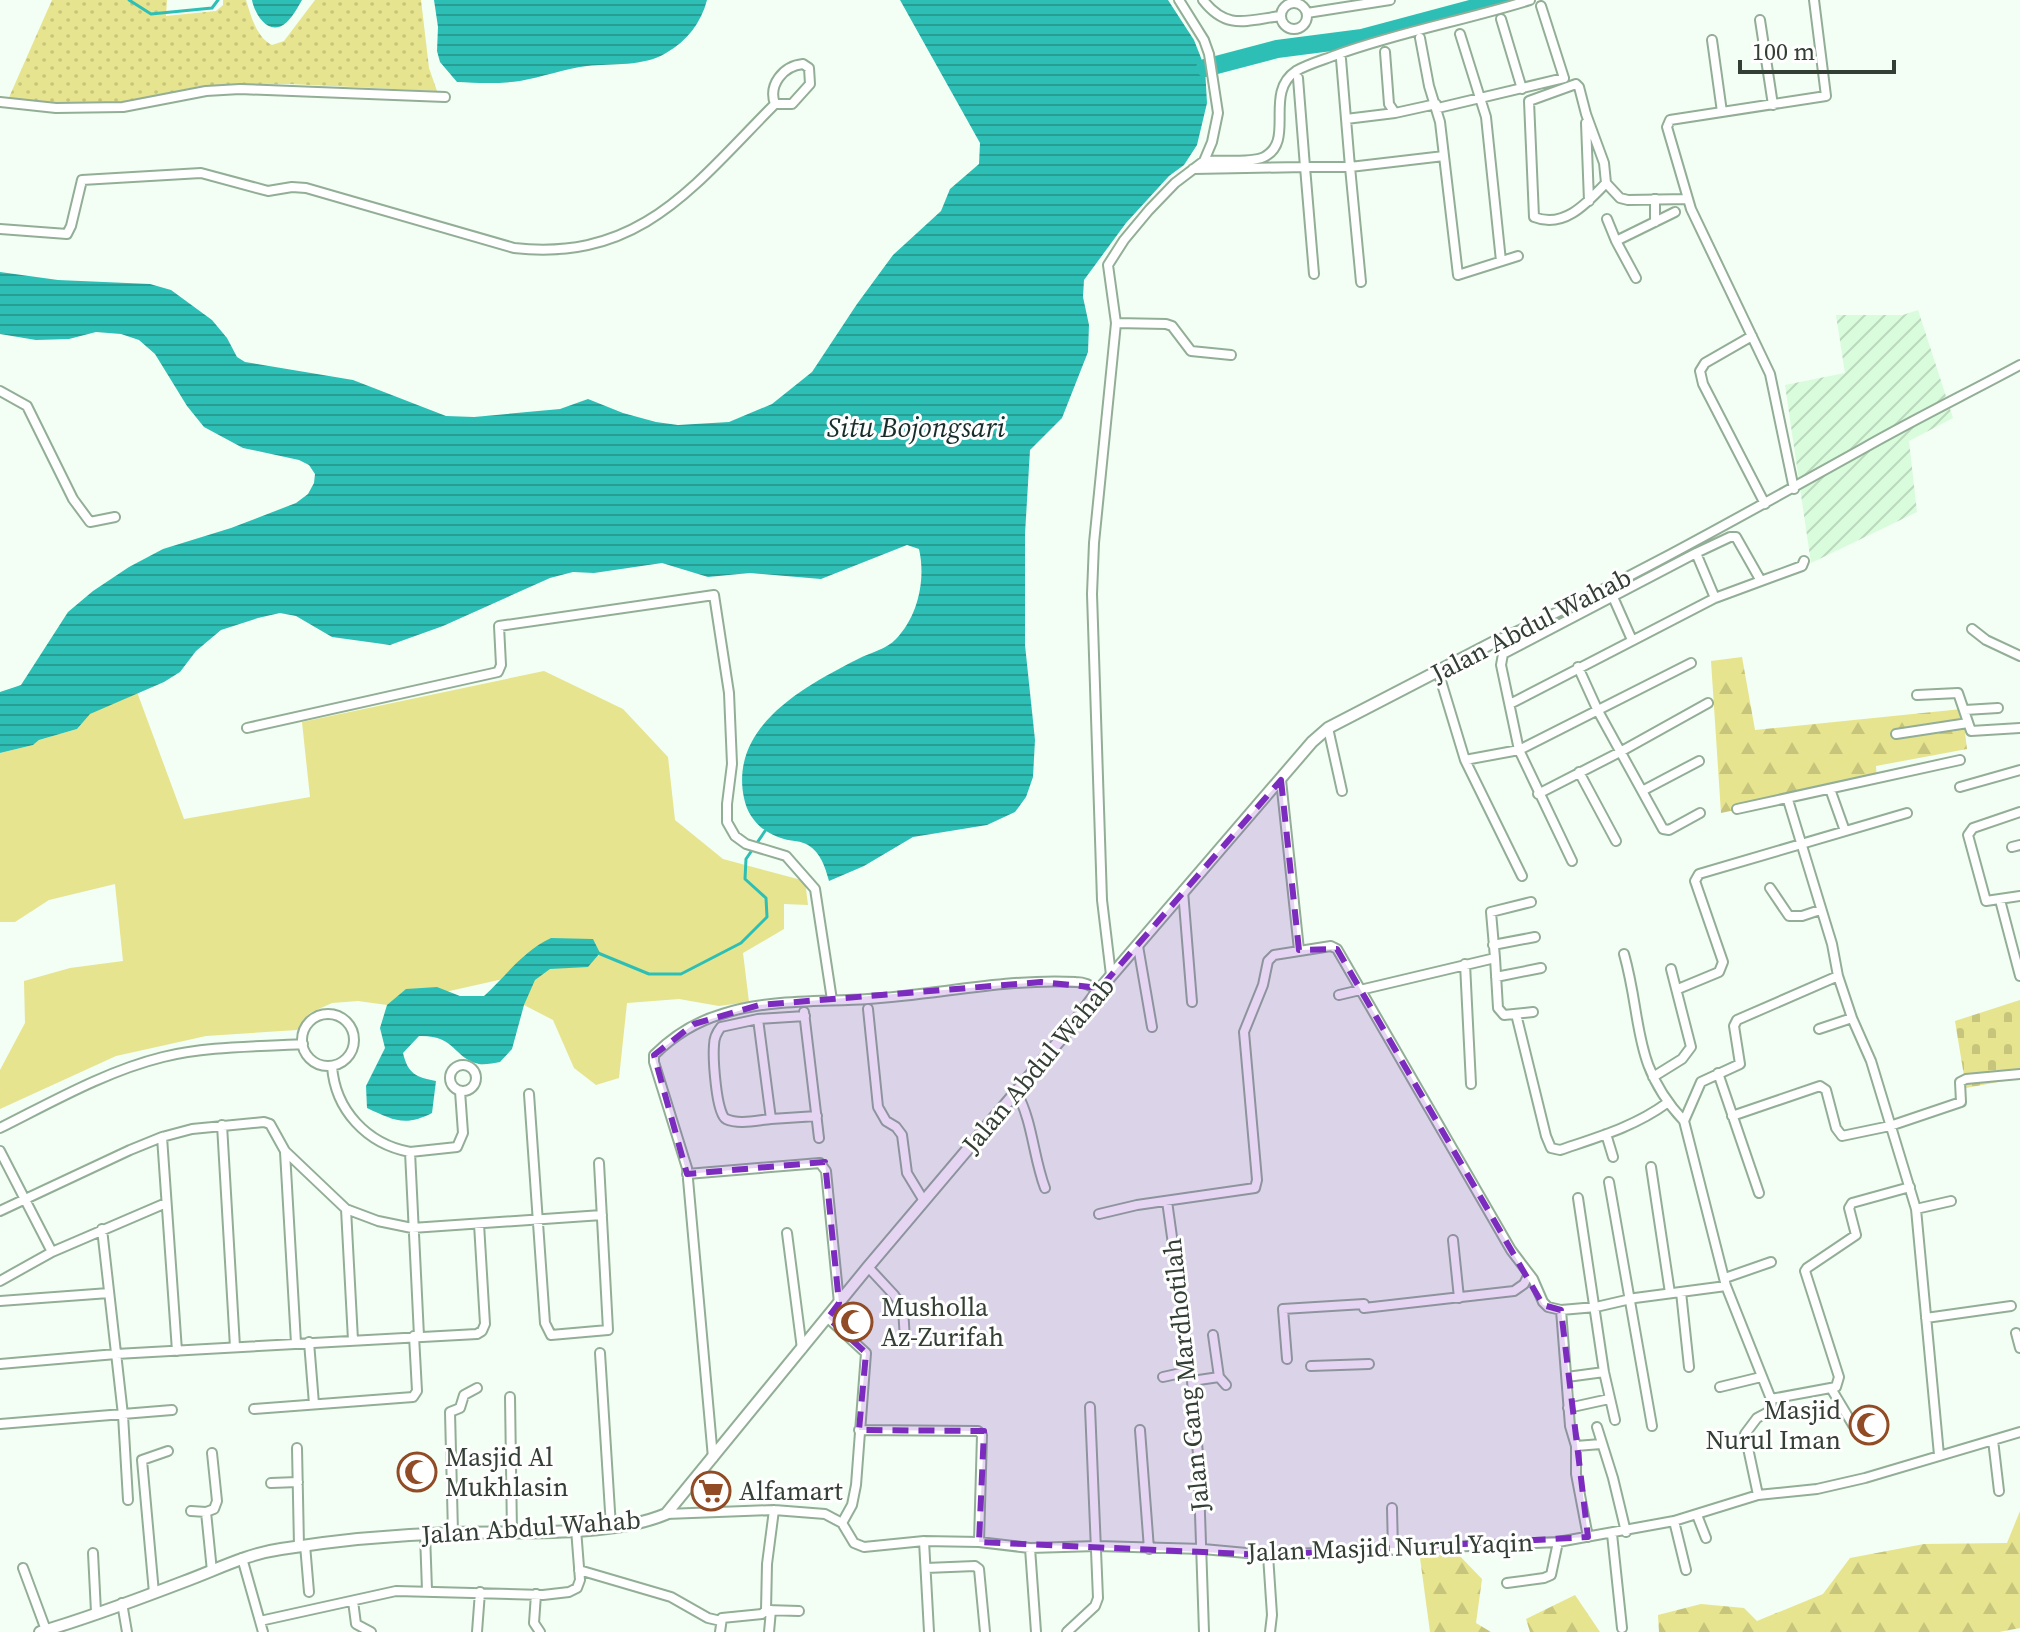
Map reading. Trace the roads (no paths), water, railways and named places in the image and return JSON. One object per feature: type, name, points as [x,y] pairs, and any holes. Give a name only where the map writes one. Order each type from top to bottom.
[{"type":"street","points":[[1179,0],[1204,40],[1216,90],[1218,113],[1204,161]]},
{"type":"street","points":[[1203,0],[1216,15],[1229,22],[1281,16]]},
{"type":"street","points":[[1307,13],[1390,0]]},
{"type":"street","points":[[1111,975],[1101,891],[1092,579],[1116,323],[1108,265],[1113,254],[1149,210],[1192,169],[1204,161],[1262,158],[1271,152],[1279,140],[1279,91],[1287,78],[1299,69],[1367,44],[1530,0]]},
{"type":"street","points":[[1794,489],[1770,374],[1688,199],[1667,127],[1670,120],[1826,96],[1814,0]]},
{"type":"street","points":[[1292,3],[1301,4],[1307,13],[1305,23],[1294,29],[1286,26],[1281,16],[1285,7],[1292,3]]},
{"type":"street","points":[[1346,119],[1437,106],[1564,78],[1541,6]]},
{"type":"street","points":[[1501,19],[1522,89]]},
{"type":"street","points":[[1760,20],[1773,105]]},
{"type":"street","points":[[1460,34],[1486,117],[1501,261]]},
{"type":"street","points":[[1420,38],[1429,86],[1437,106],[1458,275],[1518,256]]},
{"type":"street","points":[[1712,40],[1722,112]]},
{"type":"street","points":[[1385,52],[1389,104],[1395,113]]},
{"type":"street","points":[[1341,59],[1361,282]]},
{"type":"street","points":[[0,229],[67,234],[82,180],[201,173],[268,191],[292,187],[328,193],[514,248],[542,251],[579,248],[623,234],[673,206],[775,104],[792,104],[810,84],[809,68],[803,64],[792,65],[773,84],[771,94],[775,104]]},
{"type":"street","points":[[1298,78],[1314,274]]},
{"type":"street","points":[[1608,186],[1564,218],[1534,217],[1529,101],[1576,84],[1604,163],[1608,186],[1620,198],[1688,199]]},
{"type":"street","points":[[0,102],[56,108],[112,108],[206,91],[240,89],[445,97]]},
{"type":"street","points":[[1586,114],[1589,201]]},
{"type":"street","points":[[1192,169],[1350,167],[1444,156]]},
{"type":"street","points":[[1655,199],[1655,222]]},
{"type":"street","points":[[1616,241],[1675,212]]},
{"type":"street","points":[[1607,219],[1636,278]]},
{"type":"street","points":[[1116,323],[1166,324],[1172,326],[1191,351],[1231,355]]},
{"type":"street","points":[[1752,336],[1705,363],[1700,371],[1703,384],[1765,504]]},
{"type":"street","name":"Jalan Abdul Wahab","points":[[43,1631],[154,1593],[242,1558],[302,1546],[379,1536],[611,1527],[666,1514],[868,1267],[1017,1093],[1111,975],[1312,742],[1328,728],[1794,489],[1865,447],[2020,365]]},
{"type":"street","points":[[0,391],[27,406],[73,499],[90,522],[115,517]]},
{"type":"street","points":[[1572,861],[1519,750],[1501,665],[1503,654],[1730,537],[1736,537],[1761,581]]},
{"type":"street","points":[[1696,553],[1715,598]]},
{"type":"street","points":[[1510,704],[1715,598],[1802,566],[1804,561]]},
{"type":"street","points":[[247,728],[498,672],[501,665],[499,626],[714,595],[729,693],[732,764],[727,822],[735,836],[746,844],[786,856],[815,889],[832,1000]]},
{"type":"street","points":[[1613,597],[1632,640]]},
{"type":"street","points":[[1972,629],[1986,640],[2020,656]]},
{"type":"street","points":[[1465,760],[1519,750],[1691,663]]},
{"type":"street","points":[[1578,667],[1598,711],[1663,829],[1669,830],[1700,813]]},
{"type":"street","points":[[1438,671],[1465,760],[1522,876]]},
{"type":"street","points":[[1917,695],[1958,693],[1971,731],[2020,728]]},
{"type":"street","points":[[1538,794],[1708,703]]},
{"type":"street","points":[[1965,710],[1998,708]]},
{"type":"street","points":[[1896,734],[1968,723]]},
{"type":"street","points":[[1328,728],[1342,791]]},
{"type":"street","points":[[1737,809],[1960,760]]},
{"type":"street","points":[[1642,791],[1699,761]]},
{"type":"street","points":[[1579,772],[1616,841]]},
{"type":"street","points":[[1960,787],[2019,774]]},
{"type":"street","points":[[1281,780],[1299,950]]},
{"type":"street","points":[[1830,789],[1845,831]]},
{"type":"street","points":[[1788,800],[1832,944],[1838,976],[1871,1061],[1916,1209],[1939,1455]]},
{"type":"street","points":[[2020,824],[2019,812],[1973,828],[1968,835],[1986,901],[2020,896]]},
{"type":"street","points":[[1678,989],[1719,972],[1723,962],[1695,881],[1696,876],[1907,813]]},
{"type":"street","points":[[1770,888],[1789,916],[1802,916],[1820,910]]},
{"type":"street","points":[[1183,891],[1192,1002]]},
{"type":"street","points":[[2000,900],[2020,976]]},
{"type":"street","points":[[1531,902],[1491,912],[1501,1014],[1533,1012]]},
{"type":"street","points":[[1493,945],[1535,937]]},
{"type":"street","points":[[1138,946],[1152,1027]]},
{"type":"street","points":[[1099,1214],[1255,1188],[1257,1180],[1244,1032],[1263,985],[1268,961],[1274,955],[1335,947],[1511,1250],[1548,1307],[1561,1310],[1593,1308],[1681,1292],[1726,1282],[1771,1262]]},
{"type":"street","points":[[1624,954],[1640,1045],[1667,1103],[1684,1121],[1726,1282],[1771,1399],[1772,1410],[1757,1418],[1745,1434],[1758,1495]]},
{"type":"street","points":[[1339,995],[1495,958]]},
{"type":"street","points":[[1465,964],[1471,1084]]},
{"type":"street","points":[[1496,977],[1541,968]]},
{"type":"street","points":[[1653,1077],[1682,1059],[1691,1047],[1684,1031],[1678,989],[1671,969]]},
{"type":"street","points":[[1684,1121],[1701,1082],[1740,1064],[1734,1026],[1737,1020],[1838,976]]},
{"type":"street","points":[[713,1459],[687,1174],[654,1055],[674,1035],[694,1024],[723,1013],[759,1005],[867,1000],[1041,982],[1080,982],[1098,991]]},
{"type":"street","points":[[803,1003],[819,1138]]},
{"type":"street","points":[[868,1009],[878,1107],[886,1121],[902,1135],[907,1173],[924,1201]]},
{"type":"street","points":[[1516,1014],[1551,1148],[1560,1150],[1606,1134],[1645,1118],[1667,1103]]},
{"type":"street","points":[[317,1016],[339,1016],[348,1023],[353,1033],[354,1044],[350,1054],[332,1066],[313,1061],[303,1044],[303,1033],[308,1023],[317,1016]]},
{"type":"street","points":[[805,1016],[758,1019],[721,1027],[714,1044],[717,1098],[720,1114],[728,1120],[745,1122],[817,1116]]},
{"type":"street","points":[[1819,1029],[1852,1018]]},
{"type":"street","points":[[758,1019],[771,1119]]},
{"type":"street","points":[[0,1128],[78,1090],[144,1063],[218,1049],[303,1044]]},
{"type":"street","points":[[332,1066],[332,1076],[344,1106],[363,1132],[410,1152],[457,1147],[463,1133],[460,1091]]},
{"type":"street","points":[[1718,1073],[1759,1193]]},
{"type":"street","points":[[1732,1116],[1820,1086],[1826,1090],[1840,1135],[1890,1126],[1961,1102],[1960,1082],[1966,1079],[2020,1074]]},
{"type":"street","points":[[1017,1093],[1029,1118],[1035,1164],[1045,1188]]},
{"type":"street","points":[[529,1094],[537,1220],[548,1332],[551,1335],[604,1332],[609,1327],[599,1163]]},
{"type":"street","points":[[0,1211],[162,1137],[222,1125],[264,1122],[270,1124],[285,1151],[346,1209],[378,1221],[412,1228],[602,1215]]},
{"type":"street","points":[[222,1125],[235,1347]]},
{"type":"street","points":[[1606,1134],[1613,1157]]},
{"type":"street","points":[[162,1137],[177,1351]]},
{"type":"street","points":[[0,1151],[52,1252]]},
{"type":"street","points":[[285,1151],[296,1343]]},
{"type":"street","points":[[254,1409],[413,1397],[417,1391],[410,1152]]},
{"type":"street","points":[[687,1174],[820,1163],[826,1171],[839,1303]]},
{"type":"street","points":[[1651,1167],[1670,1293]]},
{"type":"street","points":[[1609,1182],[1652,1426]]},
{"type":"street","points":[[1771,1399],[1832,1390],[1838,1384],[1839,1377],[1805,1271],[1856,1235],[1849,1208],[1852,1203],[1910,1187]]},
{"type":"street","points":[[1578,1198],[1593,1308],[1615,1420]]},
{"type":"street","name":"Jalan Gang Mardhotilah","points":[[1167,1201],[1191,1376],[1203,1549],[1204,1632]]},
{"type":"street","points":[[1916,1209],[1951,1201]]},
{"type":"street","points":[[0,1281],[52,1252],[166,1203]]},
{"type":"street","points":[[346,1209],[353,1340]]},
{"type":"street","points":[[0,1364],[116,1354],[477,1334],[485,1324],[479,1224]]},
{"type":"street","points":[[102,1229],[123,1415],[128,1500]]},
{"type":"street","points":[[787,1233],[802,1349]]},
{"type":"street","points":[[1453,1240],[1459,1298]]},
{"type":"street","points":[[868,1267],[903,1308],[905,1340]]},
{"type":"street","points":[[1287,1359],[1283,1309],[1364,1306],[1514,1291],[1524,1284],[1529,1274]]},
{"type":"street","points":[[1681,1292],[1689,1367]]},
{"type":"street","points":[[0,1301],[109,1293]]},
{"type":"street","points":[[1926,1318],[2011,1306]]},
{"type":"street","points":[[1561,1310],[1570,1426],[1576,1446],[1576,1474],[1588,1537]]},
{"type":"street","points":[[828,1318],[866,1353],[856,1485],[852,1505],[842,1523]]},
{"type":"street","points":[[2016,1333],[2020,1348]]},
{"type":"street","points":[[1213,1335],[1219,1377],[1226,1385]]},
{"type":"street","points":[[309,1342],[314,1404]]},
{"type":"street","points":[[600,1353],[611,1527]]},
{"type":"street","points":[[1311,1366],[1369,1364]]},
{"type":"street","points":[[1567,1377],[1604,1372]]},
{"type":"street","points":[[1163,1377],[1219,1377]]},
{"type":"street","points":[[1720,1387],[1761,1377]]},
{"type":"street","points":[[453,1533],[450,1414],[463,1405],[464,1395],[477,1388]]},
{"type":"street","points":[[1832,1390],[1853,1425]]},
{"type":"street","points":[[510,1397],[512,1533]]},
{"type":"street","points":[[1568,1408],[1609,1399]]},
{"type":"street","points":[[1067,1632],[1097,1603],[1090,1407]]},
{"type":"street","points":[[0,1424],[172,1410]]},
{"type":"street","points":[[1597,1427],[1626,1532]]},
{"type":"street","points":[[859,1430],[978,1431],[984,1441],[979,1542]]},
{"type":"street","points":[[1140,1430],[1149,1549]]},
{"type":"street","name":"Jalan Masjid Nurul Yaqin","points":[[666,1514],[774,1510],[825,1514],[842,1523],[854,1543],[864,1547],[924,1541],[979,1542],[1030,1548],[1203,1549],[1268,1555],[1558,1542],[1674,1521],[1758,1495],[1817,1489],[1865,1478],[2020,1432]]},
{"type":"street","points":[[1993,1440],[1999,1491]]},
{"type":"street","points":[[1576,1446],[1601,1444]]},
{"type":"street","points":[[297,1448],[302,1546],[309,1592]]},
{"type":"street","points":[[154,1593],[142,1460],[168,1451]]},
{"type":"street","points":[[191,1511],[214,1509],[217,1501],[212,1453]]},
{"type":"street","points":[[271,1483],[298,1482]]},
{"type":"street","points":[[1392,1508],[1393,1550]]},
{"type":"street","points":[[769,1632],[767,1564],[774,1510]]},
{"type":"street","points":[[206,1512],[212,1571]]},
{"type":"street","points":[[1697,1515],[1706,1538]]},
{"type":"street","points":[[1674,1521],[1686,1570]]},
{"type":"street","points":[[258,1618],[388,1592],[427,1590],[536,1594],[574,1590],[579,1584],[576,1529]]},
{"type":"street","points":[[425,1534],[427,1590]]},
{"type":"street","points":[[1612,1534],[1622,1628]]},
{"type":"street","points":[[924,1541],[929,1632]]},
{"type":"street","points":[[1507,1583],[1551,1575],[1558,1542]]},
{"type":"street","points":[[1030,1548],[1036,1632]]},
{"type":"street","points":[[93,1553],[96,1612]]},
{"type":"street","points":[[1268,1555],[1272,1615],[1270,1632]]},
{"type":"street","points":[[242,1558],[263,1632]]},
{"type":"street","points":[[926,1568],[975,1566],[979,1569],[985,1632]]},
{"type":"street","points":[[23,1568],[43,1631]]},
{"type":"street","points":[[579,1570],[671,1597],[699,1614],[721,1621]]},
{"type":"street","points":[[478,1630],[480,1592]]},
{"type":"street","points":[[536,1594],[534,1623],[540,1632]]},
{"type":"street","points":[[353,1601],[356,1624],[371,1632]]},
{"type":"street","points":[[122,1603],[127,1632]]},
{"type":"street","points":[[720,1632],[721,1621],[725,1617],[762,1614],[768,1610],[799,1611]]},
{"type":"water","points":[[252,0],[302,0],[287,22],[275,28],[264,23]]},
{"type":"water","points":[[434,0],[707,0],[697,24],[687,37],[657,57],[638,62],[578,67],[520,81],[488,83],[457,82],[440,62]]},
{"type":"water","name":"Situ Bojongsari","points":[[900,0],[1168,0],[1194,40],[1205,68],[1207,103],[1197,145],[1184,165],[1169,176],[1126,223],[1084,280],[1083,297],[1089,325],[1088,352],[1062,418],[1030,450],[1025,534],[1025,645],[1035,740],[1033,777],[1026,797],[1015,812],[987,825],[913,837],[864,866],[829,881],[822,861],[812,848],[770,833],[753,819],[746,806],[742,772],[748,750],[760,729],[795,696],[858,659],[888,646],[904,630],[915,609],[921,585],[919,549],[907,545],[821,579],[750,573],[708,577],[662,563],[594,573],[573,572],[550,578],[443,626],[390,645],[332,637],[296,616],[280,613],[258,618],[221,630],[196,651],[180,672],[90,714],[77,729],[0,753],[0,692],[21,685],[68,612],[129,567],[163,549],[296,503],[308,494],[315,474],[309,465],[299,460],[243,448],[204,427],[187,406],[155,354],[139,340],[121,334],[96,332],[69,339],[36,340],[0,334],[0,272],[58,280],[150,284],[171,290],[212,320],[237,357],[245,362],[353,380],[446,416],[474,417],[560,409],[588,399],[656,422],[678,425],[729,422],[772,404],[812,372],[893,255],[941,211],[950,189],[979,164],[980,143]]},
{"type":"water","points":[[551,938],[593,939],[600,953],[588,967],[550,969],[535,980],[524,1005],[512,1049],[500,1062],[479,1064],[440,1039],[419,1036],[403,1053],[407,1066],[414,1073],[436,1081],[432,1113],[406,1121],[367,1108],[366,1086],[385,1048],[380,1028],[387,1005],[406,989],[437,987],[460,996],[484,996],[523,957]]},
{"type":"waterway","points":[[129,0],[151,14],[212,8],[218,0]]},
{"type":"waterway","points":[[1205,68],[1277,49],[1362,38],[1504,0]]},
{"type":"waterway","points":[[598,953],[649,974],[681,974],[741,943],[767,917],[766,898],[745,879],[746,859],[765,831]]},
{"type":"place","name":"Musholla Az-Zurifah","points":[[853,1322]]},
{"type":"place","name":"Masjid Nurul Iman","points":[[1869,1425]]},
{"type":"place","name":"Masjid Al Mukhlasin","points":[[417,1472]]},
{"type":"place","name":"Alfamart","points":[[711,1491]]}]
